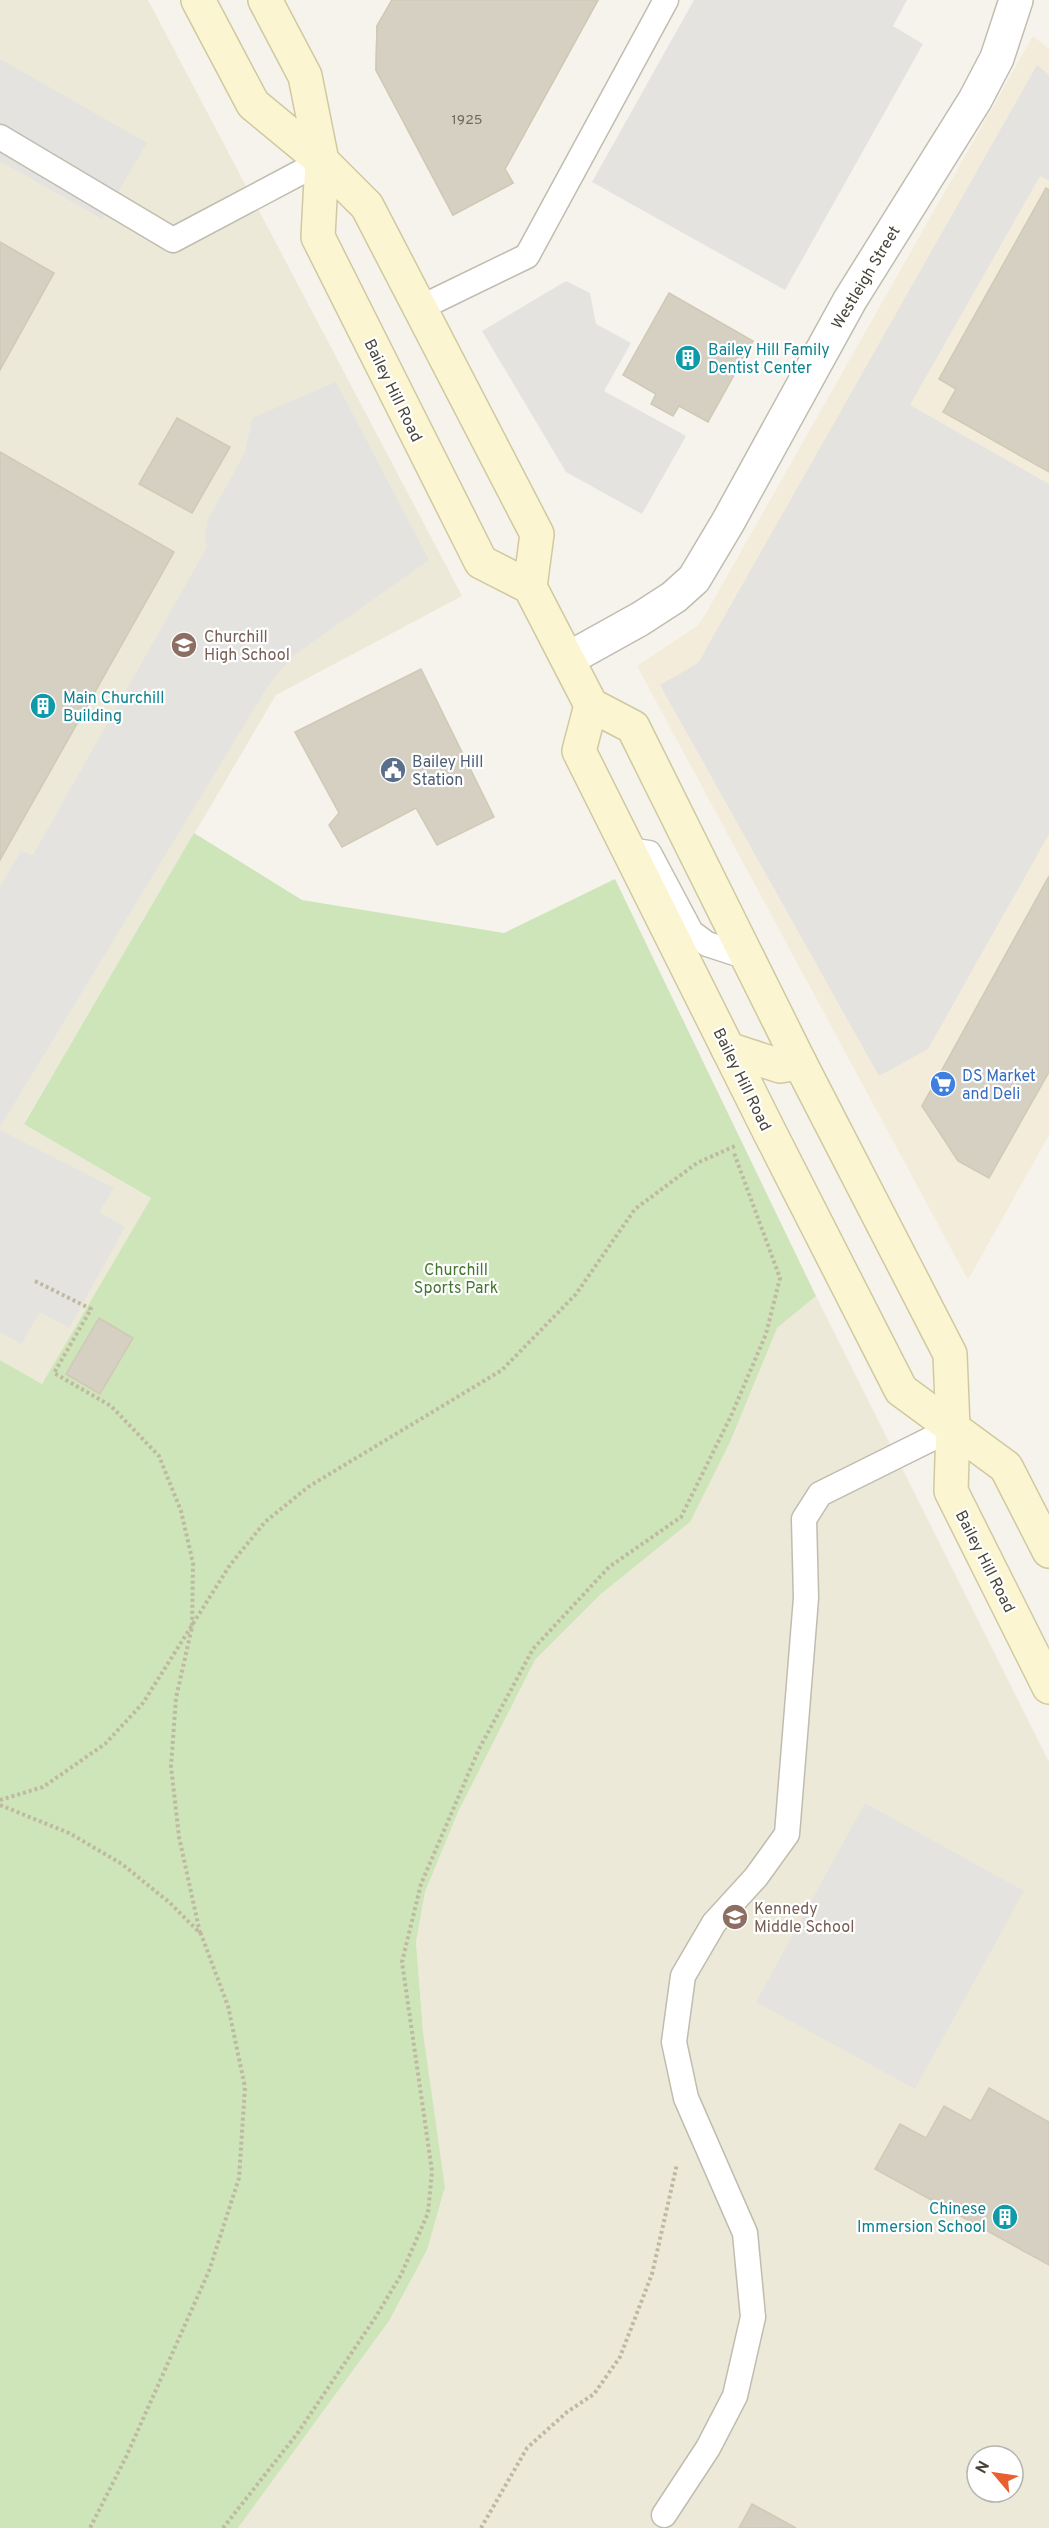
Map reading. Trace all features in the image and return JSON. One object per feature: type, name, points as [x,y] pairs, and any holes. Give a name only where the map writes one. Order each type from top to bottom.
[{"type":"main road","points":[[198,0],[253,104],[322,161],[367,206],[537,534],[530,587],[591,705]]},
{"type":"main road","name":"Bailey Hill Road","points":[[265,0],[305,76],[322,161],[318,237],[481,562],[530,587]]},
{"type":"main road","name":"Bailey Hill Road","points":[[1049,1551],[1006,1467],[953,1428],[901,1390],[579,751],[591,705],[633,727],[800,1063],[950,1353],[953,1428],[951,1491],[1049,1687]]},
{"type":"main road","points":[[728,1049],[780,1066],[800,1063]]},
{"type":"street","name":"Westleigh Street","points":[[567,659],[640,619],[674,597],[694,579],[728,522],[850,300],[975,100],[997,58],[1016,0]]},
{"type":"lane","points":[[420,308],[527,256],[666,0]]},
{"type":"lane","points":[[0,136],[173,240],[322,161]]},
{"type":"lane","points":[[628,850],[649,852],[691,932],[707,944],[747,957]]},
{"type":"lane","points":[[664,2515],[708,2448],[735,2396],[753,2317],[745,2233],[686,2097],[674,2042],[683,1976],[714,1923],[756,1877],[787,1834],[806,1598],[804,1519],[820,1494],[953,1428]]},
{"type":"path","points":[[0,1800],[43,1787],[105,1744],[143,1703],[230,1565],[265,1522],[309,1487],[502,1370],[576,1294],[635,1209],[697,1163],[770,1133]]},
{"type":"path","points":[[223,2528],[297,2434],[375,2318],[401,2274],[428,2213],[432,2171],[402,1962],[421,1884],[479,1749],[533,1648],[609,1567],[681,1516],[731,1416],[766,1334],[780,1278],[732,1147]]},
{"type":"path","points":[[35,1281],[91,1309],[54,1372],[111,1406],[159,1456],[181,1511],[193,1563],[192,1627],[176,1698],[171,1766],[179,1837],[201,1934],[228,2006],[245,2087],[239,2178],[209,2271],[126,2457],[90,2528]]},
{"type":"path","points":[[0,1805],[69,1833],[122,1864],[170,1902],[201,1934]]},
{"type":"path","points":[[481,2528],[527,2448],[567,2412],[594,2394],[620,2357],[652,2274],[675,2180],[678,2156]]},
{"type":"shaded area","name":"Churchill High School","points":[[0,0],[148,0],[462,596],[276,695],[24,1123],[151,1198],[42,1384],[0,1360]]},
{"type":"shaded area","points":[[694,0],[907,0],[893,26],[923,44],[785,290],[592,182]]},
{"type":"shaded area","points":[[1033,36],[1049,49],[1049,1135],[968,1280],[637,666],[697,626],[705,615]]},
{"type":"shaded area","points":[[0,59],[147,143],[102,219],[0,161]]},
{"type":"shaded area","points":[[1037,65],[1049,75],[1049,181],[1040,176],[910,405],[1049,484],[1049,834],[928,1049],[879,1076],[660,685],[698,663]]},
{"type":"shaded area","points":[[566,281],[590,293],[596,324],[631,343],[604,391],[686,436],[642,514],[566,472],[482,331]]},
{"type":"shaded area","points":[[336,382],[429,560],[293,656],[268,686],[0,1127],[0,887],[21,851],[33,855],[207,547],[205,538],[208,519],[245,453],[252,418]]},
{"type":"shaded area","points":[[0,1130],[114,1188],[99,1212],[125,1227],[69,1328],[40,1312],[21,1344],[0,1332]]},
{"type":"shaded area","name":"Kennedy Middle School","points":[[816,1296],[1049,1762],[1049,2528],[238,2528],[389,2321],[427,2250],[445,2187],[423,2032],[416,1942],[425,1892],[458,1812],[535,1660],[602,1593],[777,1328]]},
{"type":"shaded area","points":[[865,1803],[1024,1891],[915,2089],[756,2002]]},
{"type":"green space","name":"Churchill Sports Park","points":[[194,833],[302,900],[504,933],[615,879],[816,1296],[777,1328],[730,1442],[690,1522],[602,1593],[535,1660],[458,1812],[425,1892],[416,1942],[423,2032],[445,2187],[427,2250],[389,2321],[238,2528],[0,2528],[0,1360],[42,1384],[151,1198],[24,1124]]},
{"type":"building","points":[[392,0],[598,0],[505,169],[513,183],[453,215],[376,70],[377,26]],"holes":[[[467,40],[519,68],[493,115],[459,54]]]},
{"type":"building","points":[[392,0],[598,0],[505,169],[513,183],[453,215],[376,70],[377,26]]},
{"type":"building","points":[[1046,188],[1049,190],[1049,472],[943,412],[956,389],[939,379]]},
{"type":"building","points":[[0,242],[54,273],[0,370]]},
{"type":"building","name":"Bailey Hill Family Dentist Center","points":[[669,293],[753,341],[708,422],[679,406],[673,416],[651,404],[656,394],[623,375]]},
{"type":"building","points":[[177,418],[230,447],[192,513],[139,484]]},
{"type":"building","name":"Main Churchill Building","points":[[0,452],[174,552],[0,860]]},
{"type":"building","name":"Bailey Hill Station","points":[[421,669],[494,817],[437,845],[416,808],[342,847],[329,825],[339,813],[295,732]]},
{"type":"building","points":[[1049,876],[1049,1072],[989,1178],[958,1161],[922,1106]]},
{"type":"building","points":[[99,1318],[133,1338],[100,1394],[66,1374]]},
{"type":"building","name":"Chinese Immersion School","points":[[989,2088],[1049,2122],[1049,2265],[875,2169],[900,2124],[926,2138],[944,2106],[971,2121]]},
{"type":"building","points":[[752,2504],[796,2528],[739,2528]]},
{"type":"place","name":"Bailey Hill Family Dentist Center","points":[[688,358]]},
{"type":"place","name":"Churchill High School","points":[[184,645]]},
{"type":"place","name":"Main Churchill Building","points":[[43,706]]},
{"type":"place","name":"Bailey Hill Station","points":[[393,770]]},
{"type":"place","name":"DS Market and Deli","points":[[943,1084]]},
{"type":"place","name":"Kennedy Middle School","points":[[735,1917]]},
{"type":"place","name":"Chinese Immersion School","points":[[1005,2217]]}]
